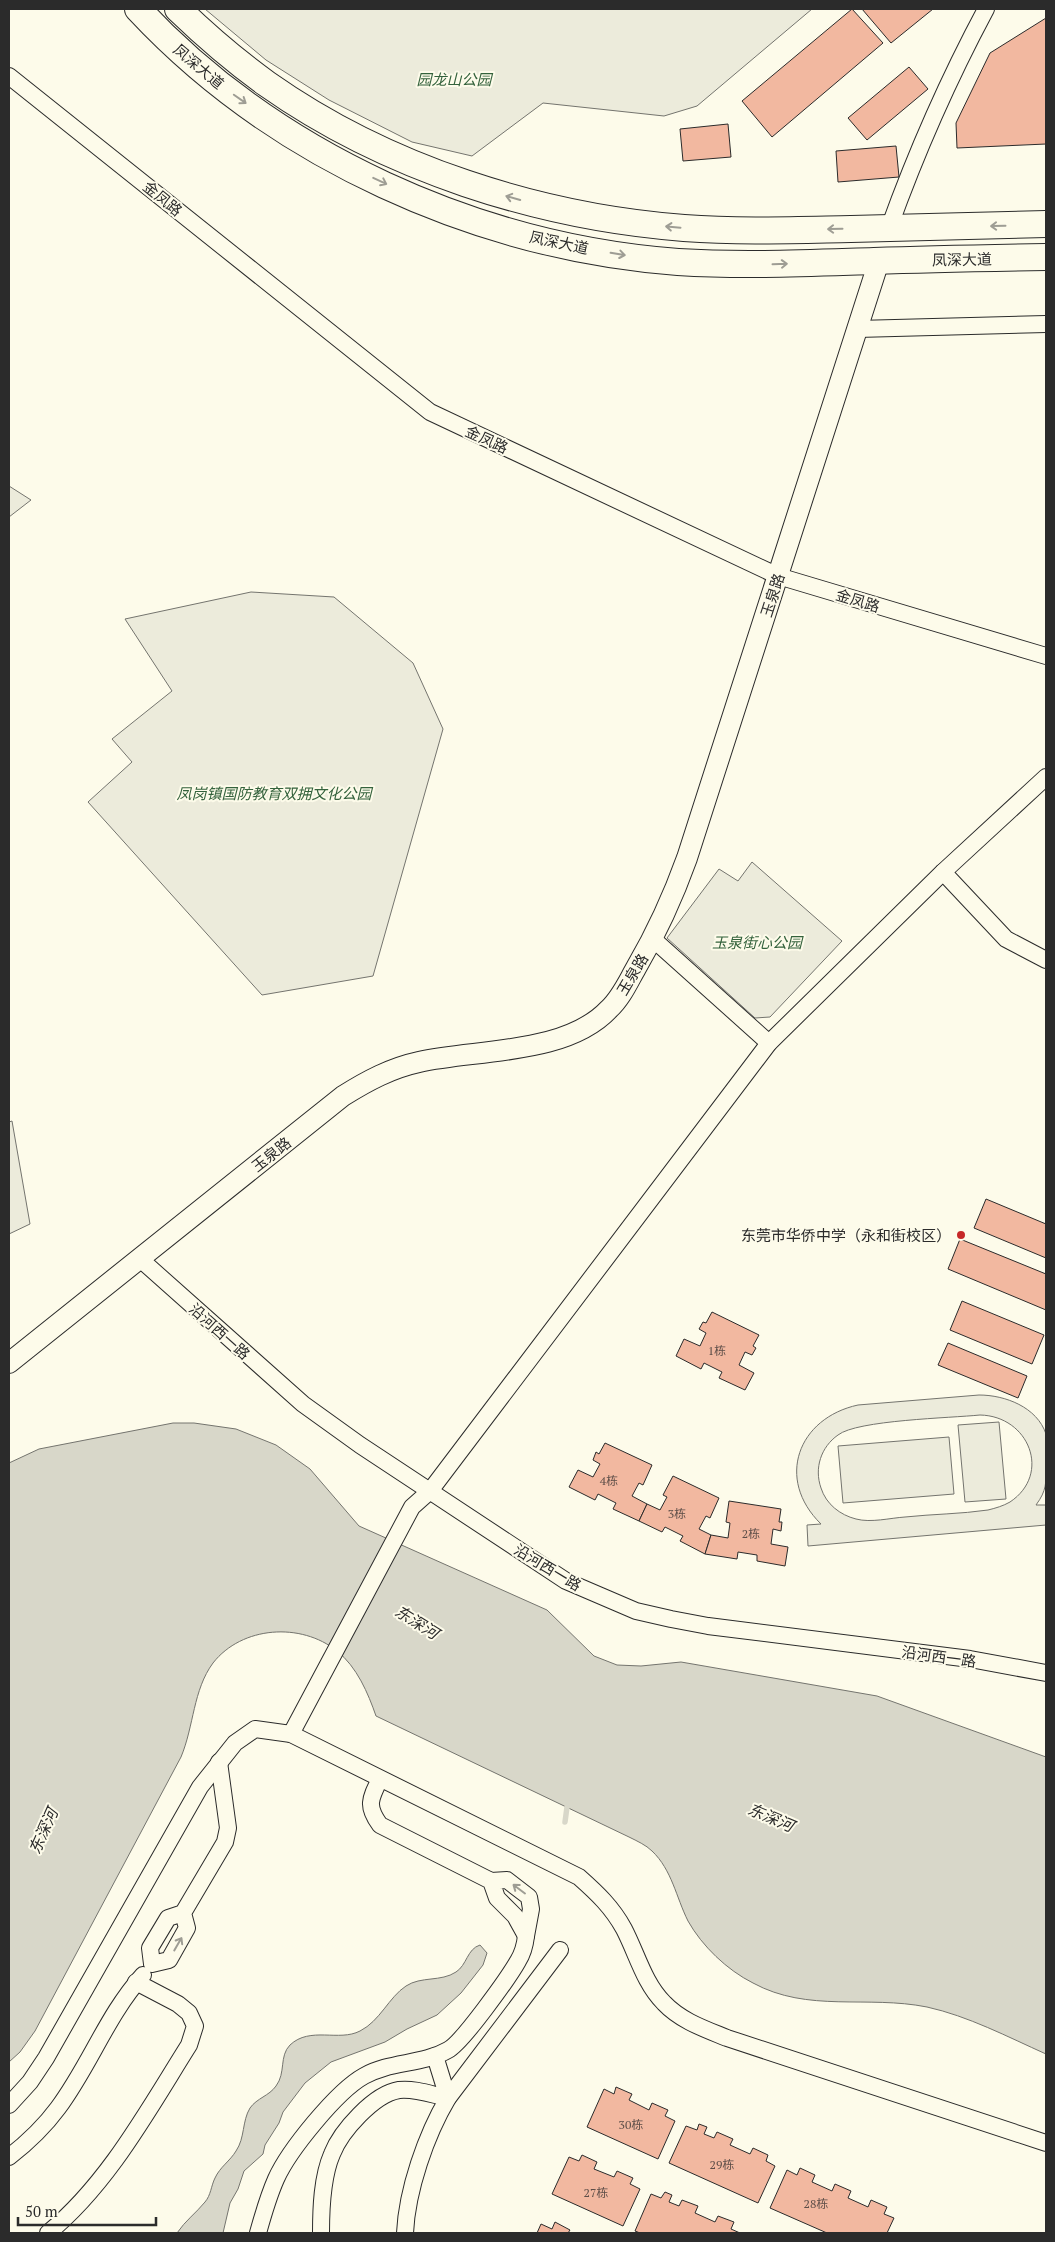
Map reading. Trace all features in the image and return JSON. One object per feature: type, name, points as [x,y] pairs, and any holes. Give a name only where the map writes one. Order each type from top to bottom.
[{"type":"main road","name":"凤深大道","points":[[138,9],[176,47],[212,78],[292,134],[379,181],[470,218],[546,240],[654,259],[746,265],[1046,257]]},
{"type":"main road","name":"凤深大道","points":[[178,9],[248,70],[308,110],[348,133],[392,153],[479,187],[568,212],[660,226],[737,231],[1046,224]]},
{"type":"street","points":[[889,228],[909,172],[968,42],[986,9]]},
{"type":"street","name":"金凤路","points":[[9,76],[430,412],[778,576],[1046,656]]},
{"type":"street","name":"玉泉路","points":[[9,1363],[344,1096],[367,1081],[390,1070],[417,1062],[541,1044],[567,1036],[590,1025],[609,1010],[624,990],[653,939],[672,900],[879,261]]},
{"type":"street","points":[[858,329],[1046,324]]},
{"type":"street","points":[[291,1734],[412,1507],[430,1491],[768,1043],[943,872],[1046,777]]},
{"type":"street","points":[[943,872],[1006,939],[1046,960]]},
{"type":"street","points":[[653,939],[768,1043]]},
{"type":"street","name":"沿河西一路","points":[[139,1258],[304,1404],[360,1445],[566,1581],[636,1611],[708,1626],[970,1659],[1046,1673]]},
{"type":"street","points":[[9,2105],[16,2100],[46,2058],[200,1787],[235,1743],[255,1729],[291,1734],[579,1877],[607,1902],[624,1930],[642,1972],[664,2003],[694,2025],[727,2038],[1046,2142]]},
{"type":"street","points":[[9,2157],[32,2139],[58,2109],[123,1996],[152,1964],[150,1948],[168,1918],[183,1913],[225,1842],[228,1828],[219,1762]]},
{"type":"street","points":[[258,2233],[277,2177],[294,2150],[333,2102],[365,2075],[384,2068],[435,2056],[449,2050],[462,2038],[518,1961],[524,1947],[531,1909],[529,1897],[507,1880],[491,1881],[380,1825],[372,1814],[370,1798],[380,1779]]},
{"type":"street","points":[[491,1881],[497,1898],[514,1916],[526,1936]]},
{"type":"street","points":[[405,2233],[410,2199],[436,2118],[448,2098],[560,1950]]},
{"type":"street","points":[[48,2233],[92,2189],[123,2148],[188,2045],[195,2026],[189,2013],[178,2004],[136,1982]]},
{"type":"street","points":[[435,2056],[448,2098]]},
{"type":"street","points":[[321,2233],[326,2179],[332,2154],[366,2108],[385,2094],[400,2090],[418,2091],[448,2098]]},
{"type":"green space","name":"园龙山公园","points":[[205,9],[812,9],[697,106],[664,116],[543,103],[472,156],[412,142],[329,100],[266,60]]},
{"type":"green space","points":[[9,486],[31,500],[9,517]]},
{"type":"green space","name":"凤岗镇国防教育双拥文化公园","points":[[251,592],[334,597],[413,663],[443,729],[373,976],[262,995],[88,802],[132,762],[112,739],[172,691],[125,619]]},
{"type":"green space","name":"玉泉街心公园","points":[[752,862],[842,941],[770,1017],[755,1018],[667,938],[719,869],[738,881]]},
{"type":"green space","points":[[12,1121],[30,1224],[9,1234],[9,1122]]},
{"type":"green space","points":[[979,1395],[999,1397],[1019,1404],[1028,1410],[1042,1425],[1047,1438],[1045,1486],[1036,1505],[1046,1505],[1046,1525],[808,1546],[807,1525],[821,1524],[807,1506],[799,1488],[797,1470],[800,1452],[808,1436],[820,1423],[837,1412],[858,1405]],"holes":[[[980,1415],[997,1418],[1011,1425],[1022,1436],[1029,1448],[1032,1462],[1030,1477],[1023,1490],[1005,1505],[988,1510],[868,1521],[844,1515],[834,1508],[823,1494],[818,1473],[820,1458],[832,1440],[848,1430],[884,1423],[927,1419]]]},
{"type":"green space","points":[[999,1422],[1006,1499],[965,1502],[958,1425]]},
{"type":"green space","points":[[949,1437],[954,1494],[843,1503],[838,1446]]},
{"type":"water","name":"东深河","points":[[173,1423],[194,1423],[236,1429],[276,1445],[310,1469],[359,1526],[547,1610],[594,1656],[617,1665],[641,1666],[681,1662],[877,1696],[1046,1757],[1046,2054],[973,2021],[927,2007],[882,2002],[816,2001],[795,1998],[774,1992],[743,1978],[716,1956],[700,1939],[688,1921],[673,1884],[659,1858],[647,1847],[376,1716],[356,1673],[337,1651],[307,1635],[290,1632],[272,1632],[255,1635],[240,1641],[225,1651],[213,1663],[206,1674],[201,1685],[181,1757],[35,2031],[20,2052],[9,2062],[9,1463],[39,1449]]},
{"type":"water","points":[[480,1945],[487,1953],[483,1965],[461,1993],[437,2015],[385,2042],[331,2062],[305,2083],[283,2112],[279,2123],[265,2145],[263,2154],[244,2171],[238,2189],[230,2203],[223,2233],[177,2233],[207,2199],[217,2174],[239,2146],[250,2108],[276,2086],[281,2076],[285,2054],[290,2045],[306,2036],[343,2035],[360,2031],[367,2027],[394,1996],[406,1986],[418,1981],[444,1977],[456,1972],[463,1965],[472,1950]]},
{"type":"building","points":[[852,9],[883,43],[772,137],[742,101]]},
{"type":"building","points":[[862,9],[933,9],[891,43]]},
{"type":"building","points":[[1046,18],[1046,144],[957,148],[956,123],[990,53]]},
{"type":"building","points":[[909,67],[928,89],[867,140],[848,118]]},
{"type":"building","points":[[728,124],[731,157],[683,161],[680,129]]},
{"type":"building","points":[[896,146],[899,177],[838,182],[836,151]]},
{"type":"building","points":[[986,1199],[1046,1224],[1046,1258],[974,1228]]},
{"type":"building","points":[[960,1239],[1046,1274],[1046,1310],[948,1269]]},
{"type":"building","points":[[962,1301],[1044,1335],[1032,1364],[950,1330]]},
{"type":"building","points":[[712,1312],[759,1335],[753,1346],[756,1348],[752,1355],[745,1352],[739,1365],[754,1373],[745,1390],[719,1378],[722,1372],[704,1363],[701,1369],[676,1356],[684,1339],[700,1346],[706,1333],[699,1329],[703,1322],[706,1323]]},
{"type":"building","points":[[948,1343],[1027,1376],[1018,1398],[938,1365]]},
{"type":"building","points":[[605,1443],[652,1465],[643,1485],[639,1483],[632,1496],[647,1504],[639,1521],[613,1509],[616,1503],[598,1494],[595,1500],[569,1487],[578,1470],[593,1477],[600,1464],[593,1460],[596,1452],[599,1454]]},
{"type":"building","points":[[673,1476],[719,1498],[710,1518],[706,1516],[699,1529],[711,1535],[705,1554],[680,1541],[683,1536],[665,1527],[662,1532],[639,1521],[647,1504],[660,1510],[667,1497],[663,1495]]},
{"type":"building","points":[[729,1501],[781,1509],[779,1522],[782,1522],[781,1531],[773,1529],[771,1544],[788,1547],[785,1566],[757,1561],[757,1555],[738,1552],[737,1559],[705,1554],[711,1535],[728,1538],[730,1523],[726,1522]]},
{"type":"building","points":[[616,2087],[632,2094],[629,2100],[649,2110],[652,2103],[668,2110],[665,2116],[675,2121],[658,2159],[587,2127],[604,2089],[614,2094]]},
{"type":"building","points":[[699,2124],[707,2127],[704,2134],[714,2138],[717,2132],[733,2139],[730,2145],[750,2154],[753,2148],[768,2155],[766,2161],[775,2166],[758,2203],[669,2163],[686,2126],[697,2130]]},
{"type":"building","points":[[582,2155],[597,2162],[594,2169],[614,2177],[617,2171],[633,2178],[630,2184],[640,2189],[623,2226],[552,2194],[569,2157],[579,2161]]},
{"type":"building","points":[[800,2168],[815,2175],[812,2182],[832,2191],[835,2184],[851,2191],[848,2198],[868,2207],[871,2200],[887,2207],[884,2214],[894,2218],[887,2233],[827,2233],[770,2208],[787,2170],[797,2175]]},
{"type":"building","points":[[665,2192],[672,2195],[669,2202],[679,2206],[682,2200],[698,2206],[695,2213],[715,2222],[718,2216],[734,2222],[731,2229],[740,2233],[640,2233],[635,2231],[651,2194],[661,2198]]},
{"type":"building","points":[[555,2222],[570,2230],[568,2233],[537,2233],[541,2224],[552,2229]]},
{"type":"waterway","points":[[565,1822],[567,1807],[570,1803]]},
{"type":"place","name":"东莞市华侨中学（永和街校区）","points":[[961,1235]]}]
